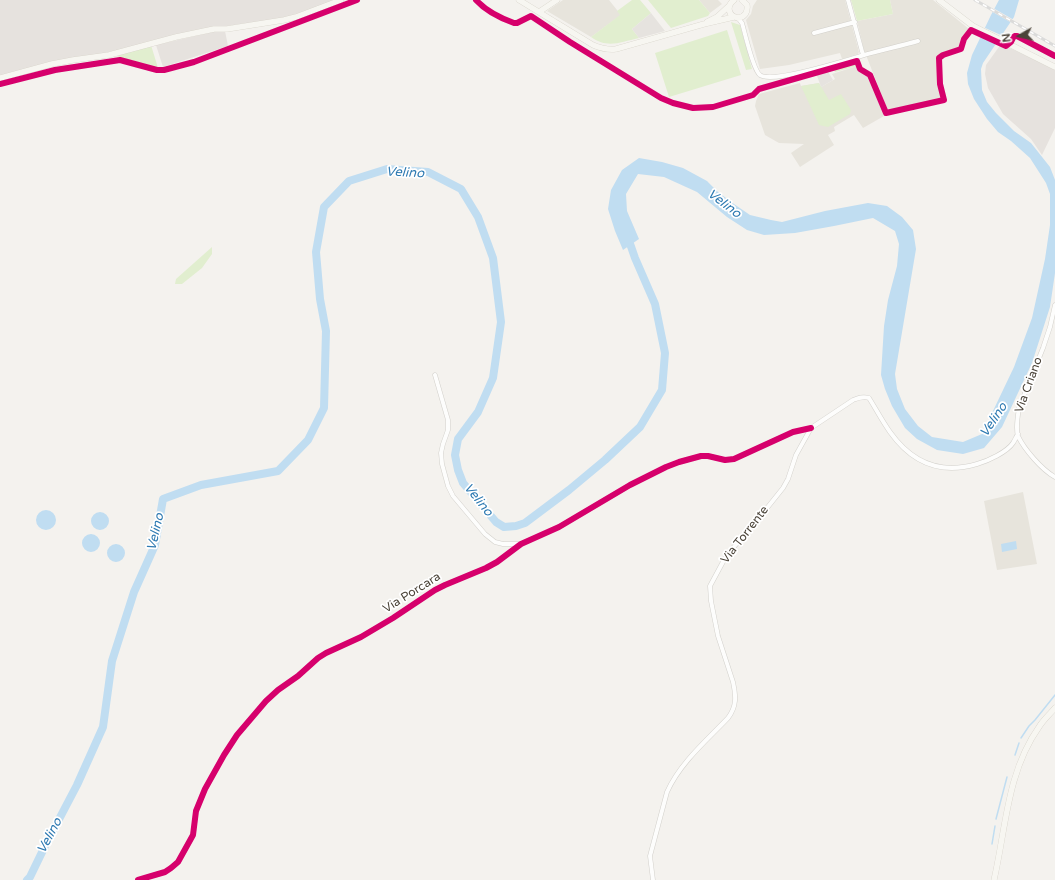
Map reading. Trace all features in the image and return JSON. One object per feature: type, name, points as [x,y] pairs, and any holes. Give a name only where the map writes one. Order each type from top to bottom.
[{"type":"street","points":[[0,78],[52,64],[109,55],[176,37],[214,29],[227,29],[284,20],[341,0]]},
{"type":"street","points":[[519,0],[593,45],[599,48],[611,50],[616,50],[704,24],[744,16],[746,14],[749,2],[742,0]]},
{"type":"street","points":[[539,12],[556,0]]},
{"type":"street","points":[[848,0],[864,55]]},
{"type":"street","points":[[939,0],[973,26],[1055,67]]},
{"type":"street","points":[[704,24],[717,17],[730,2]]},
{"type":"street","points":[[730,2],[730,13],[742,23],[754,67],[758,74],[765,77],[816,69],[918,41]]},
{"type":"street","points":[[814,33],[855,22]]},
{"type":"street","name":"Via Criano","points":[[1018,434],[1017,417],[1019,408],[1043,348],[1055,305]]},
{"type":"street","points":[[435,375],[448,420],[448,430],[441,453],[442,464],[448,486],[453,496],[485,534],[495,542],[503,544],[522,544]]},
{"type":"street","name":"Via Torrente","points":[[653,880],[650,856],[667,792],[671,783],[678,772],[733,712],[735,705],[733,682],[716,629],[710,586],[731,550],[783,488],[788,479],[796,455],[811,428],[853,400],[865,397],[869,398],[891,433],[912,456],[936,467],[949,468],[968,467],[997,455],[1013,444],[1018,434]]},
{"type":"street","name":"Via Porcara","points":[[138,880],[166,872],[178,862],[193,835],[196,811],[205,789],[237,735],[266,701],[278,690],[298,676],[312,662],[361,637],[445,584],[486,568],[522,544],[559,526],[630,485],[666,467],[701,456],[725,460],[734,459],[793,432],[811,428]]},
{"type":"street","points":[[1018,434],[1030,453],[1046,471],[1055,477]]},
{"type":"street","points":[[994,880],[1014,776],[1021,759],[1039,727],[1055,708]]},
{"type":"shaded area","points":[[0,0],[334,0],[284,18],[227,26],[0,76]]},
{"type":"shaded area","points":[[563,0],[609,0],[621,15],[591,37],[547,11]]},
{"type":"shaded area","points":[[699,0],[718,0],[722,4],[710,13]]},
{"type":"shaded area","points":[[757,0],[845,0],[859,52],[858,54],[842,59],[840,53],[789,65],[760,69],[746,20],[751,14],[753,6]]},
{"type":"shaded area","points":[[890,0],[933,0],[969,29],[964,38],[960,52],[943,56],[939,59],[940,84],[944,100],[888,111],[864,50],[857,21],[893,14]]},
{"type":"shaded area","points":[[651,13],[665,31],[639,38],[632,29]]},
{"type":"shaded area","points":[[225,31],[228,46],[163,67],[156,45],[213,32]]},
{"type":"shaded area","points":[[1001,44],[1055,69],[1055,128],[1042,155],[1031,139],[1003,114],[988,88],[985,74],[986,65]]},
{"type":"shaded area","points":[[857,66],[866,73],[884,116],[863,128],[854,115],[834,127],[835,131],[828,135],[834,145],[800,167],[791,153],[804,144],[779,143],[765,135],[755,106],[759,94],[800,83],[801,86],[819,83],[821,87],[835,79],[832,74]]},
{"type":"shaded area","points":[[827,70],[833,80],[821,87],[816,73]]},
{"type":"shaded area","points":[[1023,492],[1037,564],[997,570],[984,501]]},
{"type":"green space","points":[[632,0],[640,0],[651,13],[632,29],[639,38],[609,44],[597,41],[591,37],[620,15],[617,11]]},
{"type":"green space","points":[[648,0],[699,0],[710,13],[708,16],[671,28]]},
{"type":"green space","points":[[851,0],[890,0],[893,14],[857,21]]},
{"type":"green space","points":[[731,22],[740,25],[752,69],[746,70]]},
{"type":"green space","points":[[727,30],[741,75],[669,97],[655,53]]},
{"type":"green space","points":[[151,45],[158,68],[116,56]]},
{"type":"green space","points":[[856,64],[857,66],[835,72],[834,69]]},
{"type":"green space","points":[[819,83],[829,100],[841,94],[851,110],[850,114],[828,127],[819,125],[801,86]]},
{"type":"green space","points":[[212,247],[212,254],[202,268],[182,284],[175,284],[176,279]]},
{"type":"water","points":[[999,0],[1019,0],[1014,17],[983,63],[981,69],[982,90],[987,102],[996,113],[1014,131],[1031,143],[1050,167],[1055,180],[1055,273],[1050,307],[1032,363],[1002,427],[984,448],[963,454],[937,450],[917,439],[905,428],[892,406],[885,389],[881,375],[884,326],[888,300],[897,266],[899,244],[895,231],[873,218],[795,233],[764,235],[747,230],[727,217],[697,192],[664,177],[638,174],[626,194],[627,211],[639,239],[623,250],[608,209],[611,190],[622,170],[639,158],[683,168],[707,181],[718,192],[750,215],[771,220],[782,222],[825,211],[868,203],[887,206],[902,217],[913,230],[916,249],[895,374],[897,389],[905,409],[918,426],[932,437],[963,442],[982,434],[1014,367],[1032,318],[1045,259],[1050,225],[1050,194],[1046,183],[1030,158],[1011,141],[998,132],[987,119],[974,99],[968,84],[967,73],[972,55]]},
{"type":"water","points":[[46,510],[53,513],[56,520],[53,527],[46,530],[39,527],[36,520],[39,513]]},
{"type":"water","points":[[96,512],[104,512],[109,517],[107,528],[104,530],[96,530],[91,525],[91,517]]},
{"type":"water","points":[[87,534],[95,534],[100,539],[98,550],[95,552],[87,552],[82,547],[82,539]]},
{"type":"water","points":[[1016,541],[1017,549],[1002,552],[1001,544]]},
{"type":"water","points":[[112,544],[120,544],[125,549],[123,560],[120,562],[112,562],[107,557],[107,549]]},
{"type":"pier","points":[[993,8],[1014,20],[1012,23],[991,11]]},
{"type":"pier","points":[[983,27],[1003,36],[998,43],[979,35]]},
{"type":"waterway","name":"Velino","points":[[27,880],[30,877],[77,785],[103,727],[112,661],[134,592],[155,545],[163,499],[201,485],[278,471],[308,440],[324,408],[326,331],[320,299],[316,252],[324,207],[349,181],[387,169],[428,172],[461,189],[478,217],[493,258],[501,322],[493,378],[478,412],[458,439],[455,455],[458,470],[463,483],[496,522],[504,527],[516,526],[525,523],[569,490],[605,460],[640,427],[662,390],[665,353],[655,304],[635,258],[627,235]]},
{"type":"waterway","points":[[1021,738],[1055,695]]},
{"type":"waterway","points":[[1015,755],[1019,743]]},
{"type":"waterway","points":[[996,819],[1007,777]]},
{"type":"waterway","points":[[992,844],[995,826]]},
{"type":"railway","points":[[975,0],[1055,46]]},
{"type":"cycle path","points":[[0,84],[55,70],[120,60],[157,70],[164,70],[194,62],[357,0]]},
{"type":"cycle path","points":[[476,0],[484,8],[514,23],[531,16],[661,98],[693,108],[713,107],[753,95],[759,89],[857,61],[860,69],[870,75],[886,113],[944,100],[940,84],[939,58],[943,55],[961,49],[964,39],[971,30],[1006,46],[1011,42],[1014,36],[1017,36],[1055,56]]},
{"type":"cycle path","points":[[138,880],[165,872],[178,862],[193,835],[196,811],[205,789],[237,735],[266,701],[318,658],[361,637],[435,590],[486,568],[497,562],[521,544],[559,527],[630,485],[666,467],[701,456],[725,460],[734,459],[793,432],[811,428]]}]
